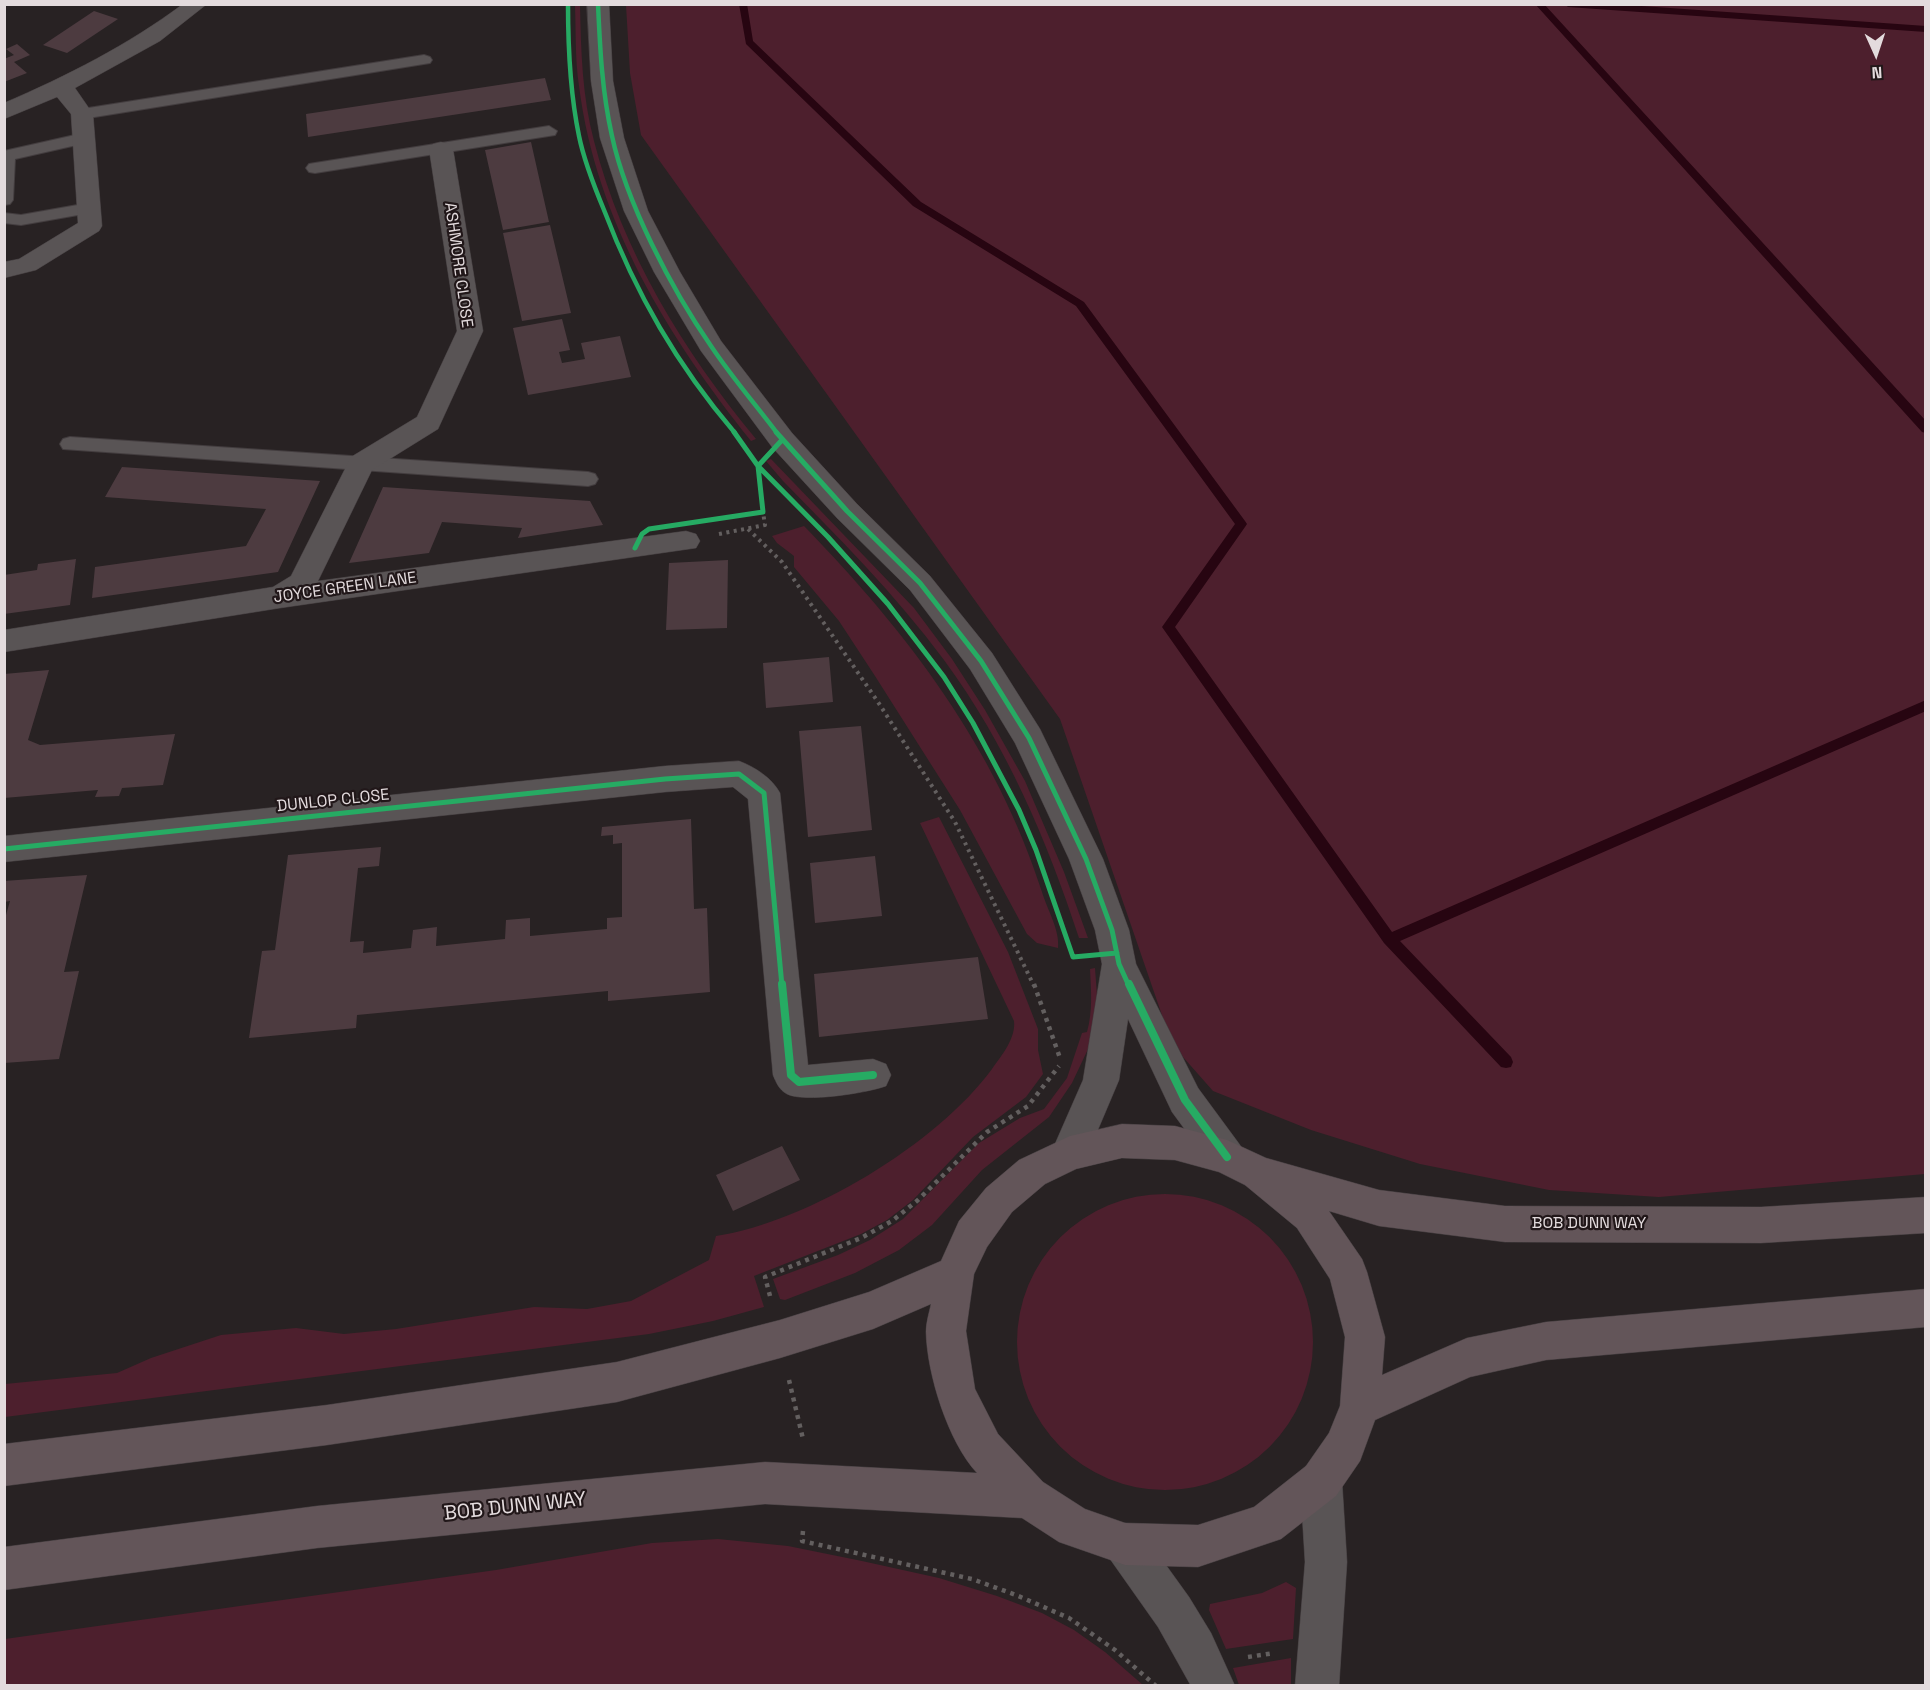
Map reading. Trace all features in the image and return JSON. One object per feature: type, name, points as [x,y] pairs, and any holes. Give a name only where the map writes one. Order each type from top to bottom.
[{"type":"main road","name":"BOB DUNN WAY","points":[[1243,1165],[1310,1215],[1348,1272],[1365,1337],[1360,1406],[1345,1446],[1321,1481],[1266,1524],[1198,1546],[1125,1544],[1074,1527],[1028,1497],[983,1449],[956,1392],[946,1331],[955,1274],[973,1234],[999,1200],[1032,1172],[1070,1154],[1122,1141],[1175,1143],[1379,1208],[1505,1224],[1761,1226],[1926,1215]]},
{"type":"main road","points":[[4,1465],[327,1425],[617,1382],[780,1339],[873,1310],[955,1274]]},
{"type":"main road","points":[[1360,1406],[1467,1358],[1546,1341],[1926,1308]]},
{"type":"main road","name":"BOB DUNN WAY","points":[[4,1569],[317,1527],[765,1483],[1028,1497]]},
{"type":"street","points":[[4,112],[62,87],[121,55],[176,21],[196,4]]},
{"type":"street","points":[[597,4],[602,81],[612,138],[636,211],[667,272],[710,345],[782,440],[847,511],[920,583],[981,661],[1029,738],[1086,859],[1112,930],[1119,964],[1185,1100],[1243,1165]]},
{"type":"street","points":[[4,270],[27,265],[90,226],[83,126],[62,87]]},
{"type":"street","name":"ASHMORE CLOSE","points":[[361,464],[428,423],[470,331],[441,149]]},
{"type":"street","points":[[280,597],[302,583],[361,464]]},
{"type":"street","name":"JOYCE GREEN LANE","points":[[4,641],[280,597],[686,541]]},
{"type":"street","name":"DUNLOP CLOSE","points":[[4,849],[665,779],[740,774],[764,793],[791,1075],[799,1082],[873,1075]]},
{"type":"street","points":[[1070,1154],[1101,1080],[1119,964]]},
{"type":"street","points":[[1317,1670],[1326,1562],[1321,1481]]},
{"type":"street","points":[[1125,1544],[1210,1676]]},
{"type":"lane","points":[[4,200],[7,157],[83,126],[424,60]]},
{"type":"lane","points":[[315,168],[549,131]]},
{"type":"lane","points":[[4,218],[21,220],[89,208]]},
{"type":"lane","points":[[70,444],[588,479]]},
{"type":"path","points":[[686,541],[765,525],[762,501]]},
{"type":"path","points":[[752,514],[763,512]]},
{"type":"path","points":[[748,529],[782,562],[878,702],[955,822],[1032,980],[1061,1062]]},
{"type":"path","points":[[1066,1052],[1052,1077],[1028,1106],[987,1132],[918,1200],[892,1221],[861,1238],[765,1277],[804,1441],[807,1485],[802,1541],[972,1579],[1016,1595],[1069,1618],[1116,1650],[1156,1686]]},
{"type":"path","points":[[1210,1676],[1292,1649],[1317,1670]]},
{"type":"shaded area","points":[[575,5],[580,5],[583,73],[590,124],[606,182],[621,222],[658,299],[680,335],[704,371],[756,439],[751,441],[692,361],[640,275],[619,230],[601,184],[588,136],[576,56]]},
{"type":"shaded area","points":[[626,5],[1925,5],[1925,1174],[1659,1197],[1549,1190],[1420,1164],[1311,1130],[1213,1091],[1183,1057],[1164,1021],[1060,719],[641,135],[630,73]]},
{"type":"shaded area","points":[[771,459],[914,608],[952,659],[985,710],[1025,781],[1064,872],[1088,938],[1079,938],[1039,829],[1023,794],[987,725],[966,692],[926,636],[887,590],[766,461]]},
{"type":"shaded area","points":[[804,526],[879,608],[913,651],[945,695],[974,741],[1023,839],[1055,927],[1058,948],[1037,943],[1027,934],[960,810],[875,676],[839,621],[794,567],[794,556],[777,543],[772,536]]},
{"type":"shaded area","points":[[939,817],[1008,952],[1038,1029],[1038,1050],[1043,1074],[1026,1097],[973,1137],[913,1200],[887,1220],[861,1234],[754,1276],[764,1307],[713,1321],[649,1334],[5,1417],[5,1384],[117,1373],[151,1358],[221,1335],[296,1328],[344,1334],[396,1329],[534,1307],[587,1309],[631,1301],[709,1260],[716,1236],[752,1228],[790,1215],[868,1175],[939,1125],[968,1097],[1000,1058],[1013,1034],[1014,1021],[920,823]]},
{"type":"shaded area","points":[[1095,968],[1098,1009],[1089,1047],[1072,1083],[1049,1117],[982,1170],[932,1225],[899,1250],[855,1273],[785,1300],[780,1299],[773,1279],[838,1255],[870,1240],[903,1219],[979,1143],[1020,1118],[1044,1109],[1067,1078],[1082,1033],[1087,1032],[1091,1008],[1090,969]]},
{"type":"shaded area","points":[[1150,1194],[1180,1194],[1208,1200],[1235,1211],[1259,1227],[1280,1248],[1296,1272],[1307,1299],[1313,1327],[1313,1357],[1307,1385],[1296,1412],[1280,1436],[1259,1457],[1235,1473],[1208,1484],[1180,1490],[1150,1490],[1122,1484],[1095,1473],[1071,1457],[1050,1436],[1034,1412],[1023,1385],[1017,1357],[1017,1327],[1023,1299],[1034,1272],[1050,1248],[1071,1227],[1095,1211],[1122,1200]]},
{"type":"shaded area","points":[[718,1539],[788,1546],[862,1561],[939,1578],[997,1596],[1042,1613],[1074,1630],[1105,1652],[1143,1685],[5,1685],[5,1639],[496,1570],[652,1543]]},
{"type":"shaded area","points":[[1286,1582],[1296,1588],[1293,1639],[1226,1649],[1209,1610],[1210,1604],[1262,1593]]},
{"type":"shaded area","points":[[1291,1658],[1291,1685],[1239,1685],[1233,1668]]},
{"type":"building","points":[[94,11],[118,19],[67,53],[43,45]]},
{"type":"building","points":[[17,44],[30,55],[14,62],[27,73],[4,82],[4,59],[14,55],[6,49]]},
{"type":"building","points":[[545,78],[551,100],[308,137],[306,114]]},
{"type":"building","points":[[531,142],[549,222],[503,230],[485,150]]},
{"type":"building","points":[[550,225],[571,313],[522,321],[503,233]]},
{"type":"building","points":[[562,319],[570,350],[559,352],[562,363],[585,359],[581,343],[620,336],[631,377],[528,395],[513,328]]},
{"type":"building","points":[[122,467],[320,481],[278,572],[92,598],[95,567],[246,546],[266,509],[105,497]]},
{"type":"building","points":[[383,487],[590,501],[603,525],[518,538],[522,528],[442,522],[429,553],[349,563]]},
{"type":"building","points":[[76,559],[70,605],[4,614],[4,575],[37,570],[38,564]]},
{"type":"building","points":[[728,560],[727,628],[666,630],[669,563]]},
{"type":"building","points":[[829,657],[833,702],[766,708],[763,663]]},
{"type":"building","points":[[49,670],[28,740],[40,745],[175,734],[163,785],[122,788],[119,796],[95,797],[98,790],[4,798],[4,674]]},
{"type":"building","points":[[861,726],[872,830],[808,837],[799,731]]},
{"type":"building","points":[[691,819],[694,909],[707,908],[710,992],[608,1001],[608,991],[357,1015],[356,1028],[249,1038],[262,951],[275,950],[288,855],[381,847],[379,866],[358,868],[350,942],[364,941],[363,953],[411,948],[413,930],[437,927],[436,946],[505,939],[506,920],[530,918],[530,936],[607,929],[607,918],[622,917],[622,843],[613,844],[613,835],[601,836],[602,827]]},
{"type":"building","points":[[875,856],[882,916],[815,923],[810,863]]},
{"type":"building","points":[[87,875],[64,972],[79,971],[59,1059],[4,1063],[4,922],[10,901],[4,902],[4,881]]},
{"type":"building","points":[[978,957],[988,1019],[819,1037],[814,974]]},
{"type":"building","points":[[782,1146],[800,1180],[733,1211],[716,1175]]},
{"type":"waterway","points":[[743,4],[749,42],[917,204],[1080,304],[1241,524],[1168,627],[1389,939]]},
{"type":"waterway","points":[[1539,4],[1926,429]]},
{"type":"waterway","points":[[1568,4],[1926,29]]},
{"type":"waterway","points":[[1389,939],[1926,705]]},
{"type":"waterway","points":[[1389,939],[1506,1062]]},
{"type":"cycle path","points":[[568,4],[568,52],[579,136],[589,172],[623,260],[677,359],[758,466],[828,537],[888,604],[944,677],[973,723],[1019,810],[1036,850],[1073,957],[1117,953]]},
{"type":"cycle path","points":[[598,4],[602,81],[612,138],[636,211],[667,272],[710,345],[782,440],[847,511],[920,583],[981,661],[1029,738],[1086,859],[1112,930],[1119,964],[1185,1100],[1227,1157]]},
{"type":"cycle path","points":[[635,548],[642,534],[649,529],[763,512],[758,466],[782,440]]},
{"type":"cycle path","points":[[4,849],[665,779],[739,774],[764,793],[791,1075],[799,1082],[873,1075]]}]
